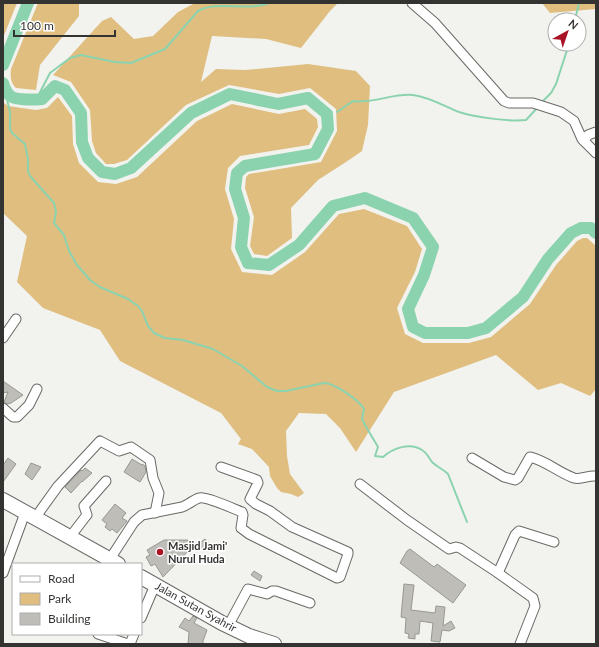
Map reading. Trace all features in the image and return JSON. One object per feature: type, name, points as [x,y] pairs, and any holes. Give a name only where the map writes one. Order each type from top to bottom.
[{"type":"highway","points":[[3,500],[114,562]]},
{"type":"highway","name":"Jalan Sutan Syahrir","points":[[142,578],[228,626],[249,636],[274,644]]},
{"type":"street","points":[[412,3],[435,23],[504,101],[509,103],[533,103],[562,112],[572,119],[584,141],[596,153]]},
{"type":"street","points":[[584,141],[588,135],[596,132]]},
{"type":"street","points":[[3,338],[16,318]]},
{"type":"street","points":[[3,408],[13,417],[18,418],[29,405],[36,389]]},
{"type":"street","points":[[3,573],[10,565],[30,515],[100,441],[119,451],[128,447],[133,447],[150,460],[153,478],[159,493],[155,513]]},
{"type":"street","points":[[472,458],[504,477],[515,480],[518,478],[530,457],[572,477],[583,479],[590,476],[596,476]]},
{"type":"street","points":[[114,562],[134,522],[142,515],[188,506],[198,499],[205,498],[242,512],[241,528],[249,534],[336,578],[340,577],[348,552],[292,527],[270,511],[256,504],[250,499],[258,483],[256,480],[221,468]]},
{"type":"street","points":[[70,537],[86,516],[84,506],[106,481]]},
{"type":"street","points":[[360,484],[407,520],[449,549],[458,548],[498,573],[533,598],[535,606],[520,644]]},
{"type":"street","points":[[498,573],[515,535],[519,530],[554,542]]},
{"type":"street","points":[[142,616],[155,585]]},
{"type":"street","points":[[228,626],[248,589],[267,594],[272,591],[276,591],[310,603]]},
{"type":"street","points":[[101,638],[129,644],[134,635]]},
{"type":"green space","points":[[3,3],[17,3],[3,38]]},
{"type":"green space","points":[[38,3],[79,3],[79,16],[40,65],[36,90],[16,88],[11,80],[11,69]]},
{"type":"green space","points":[[195,3],[338,3],[301,48],[266,39],[212,36],[201,82],[216,69],[245,70],[308,64],[356,71],[370,86],[368,125],[362,151],[318,180],[291,208],[292,238],[267,256],[254,254],[250,246],[254,217],[245,188],[246,177],[249,174],[321,162],[337,131],[336,109],[310,88],[279,94],[229,85],[186,105],[127,160],[114,164],[106,164],[96,153],[92,141],[90,110],[71,82],[53,75],[102,21],[111,17],[134,39],[153,36],[178,12]]},
{"type":"green space","points":[[542,3],[596,3],[596,9],[549,12]]},
{"type":"green space","points":[[58,97],[72,116],[73,144],[79,163],[98,182],[116,184],[137,177],[197,121],[232,104],[279,114],[305,109],[317,119],[318,127],[309,145],[240,156],[228,168],[225,189],[234,219],[231,249],[242,272],[272,275],[305,252],[339,214],[364,209],[407,226],[422,249],[415,272],[397,308],[405,334],[423,343],[469,343],[491,337],[530,304],[556,265],[577,241],[587,238],[596,246],[596,389],[590,396],[561,383],[538,390],[496,355],[394,392],[356,452],[340,428],[326,414],[299,413],[286,431],[287,456],[290,474],[304,493],[298,497],[281,492],[270,476],[269,467],[252,449],[238,444],[241,439],[221,413],[120,361],[100,330],[43,308],[17,282],[27,236],[3,213],[3,102],[8,106],[36,110],[47,108]]},
{"type":"building","points":[[3,381],[23,395],[11,403],[7,404],[4,402],[8,392],[3,393]]},
{"type":"building","points":[[8,458],[16,464],[3,482],[3,465]]},
{"type":"building","points":[[132,459],[145,466],[146,472],[140,482],[124,472]]},
{"type":"building","points":[[31,463],[41,467],[32,480],[25,474]]},
{"type":"building","points":[[85,468],[92,473],[71,493],[65,487],[81,470],[82,471]]},
{"type":"building","points":[[115,504],[126,513],[122,518],[127,521],[117,533],[112,529],[110,531],[105,527],[107,524],[102,520]]},
{"type":"building","points":[[205,539],[211,546],[204,551],[198,544]]},
{"type":"building","points":[[164,540],[188,540],[192,547],[163,577],[155,564],[151,566],[146,557],[150,555],[147,550]]},
{"type":"building","points":[[410,549],[434,567],[437,564],[466,585],[453,603],[400,563],[407,551]]},
{"type":"building","points":[[254,571],[262,576],[260,581],[251,575]]},
{"type":"building","points":[[404,584],[414,585],[411,610],[435,613],[436,606],[445,607],[443,626],[451,621],[455,628],[449,631],[442,630],[440,642],[431,641],[433,623],[420,621],[419,634],[415,634],[415,639],[408,638],[409,634],[405,633],[406,618],[401,617]]},
{"type":"building","points":[[193,616],[197,618],[194,623],[207,630],[203,644],[188,644],[189,632],[179,627],[185,618],[189,621]]},
{"type":"waterway","points":[[3,65],[28,3]]},
{"type":"waterway","points":[[36,100],[50,73],[70,58],[81,55],[115,62],[131,63],[165,49],[198,11],[214,6],[251,6],[269,3]]},
{"type":"waterway","points":[[577,12],[579,3]]},
{"type":"waterway","points":[[542,102],[551,93],[556,84],[566,52]]},
{"type":"waterway","points":[[3,83],[10,96],[22,99],[42,99],[55,86],[65,90],[81,113],[82,142],[88,158],[102,172],[115,174],[131,168],[191,113],[230,94],[278,104],[308,98],[327,114],[328,129],[315,154],[245,166],[237,173],[235,189],[244,218],[241,247],[248,263],[269,265],[299,245],[333,206],[365,198],[413,218],[433,247],[424,275],[408,309],[413,327],[425,333],[468,333],[486,328],[523,297],[548,259],[571,233],[581,228],[591,228],[596,233]]},
{"type":"waterway","points":[[5,91],[10,112],[10,129],[12,133],[25,144],[28,159],[28,171],[30,176],[54,203],[56,212],[54,223],[64,235],[69,251],[77,265],[91,281],[100,287],[128,299],[138,306],[142,311],[148,326],[154,333],[165,338],[183,340],[213,349],[242,366],[267,387],[277,391],[286,391],[324,383],[334,386],[346,393],[357,401],[364,409],[362,419],[378,447],[375,456],[383,457],[392,451],[407,446],[412,446],[424,451],[432,462],[448,474],[467,522]]},
{"type":"waterway","points":[[337,112],[353,101],[360,102],[406,95],[425,98],[466,114],[502,120],[526,120],[538,107]]},
{"type":"place","name":"Masjid Jami' Nurul Huda","points":[[160,552]]}]
